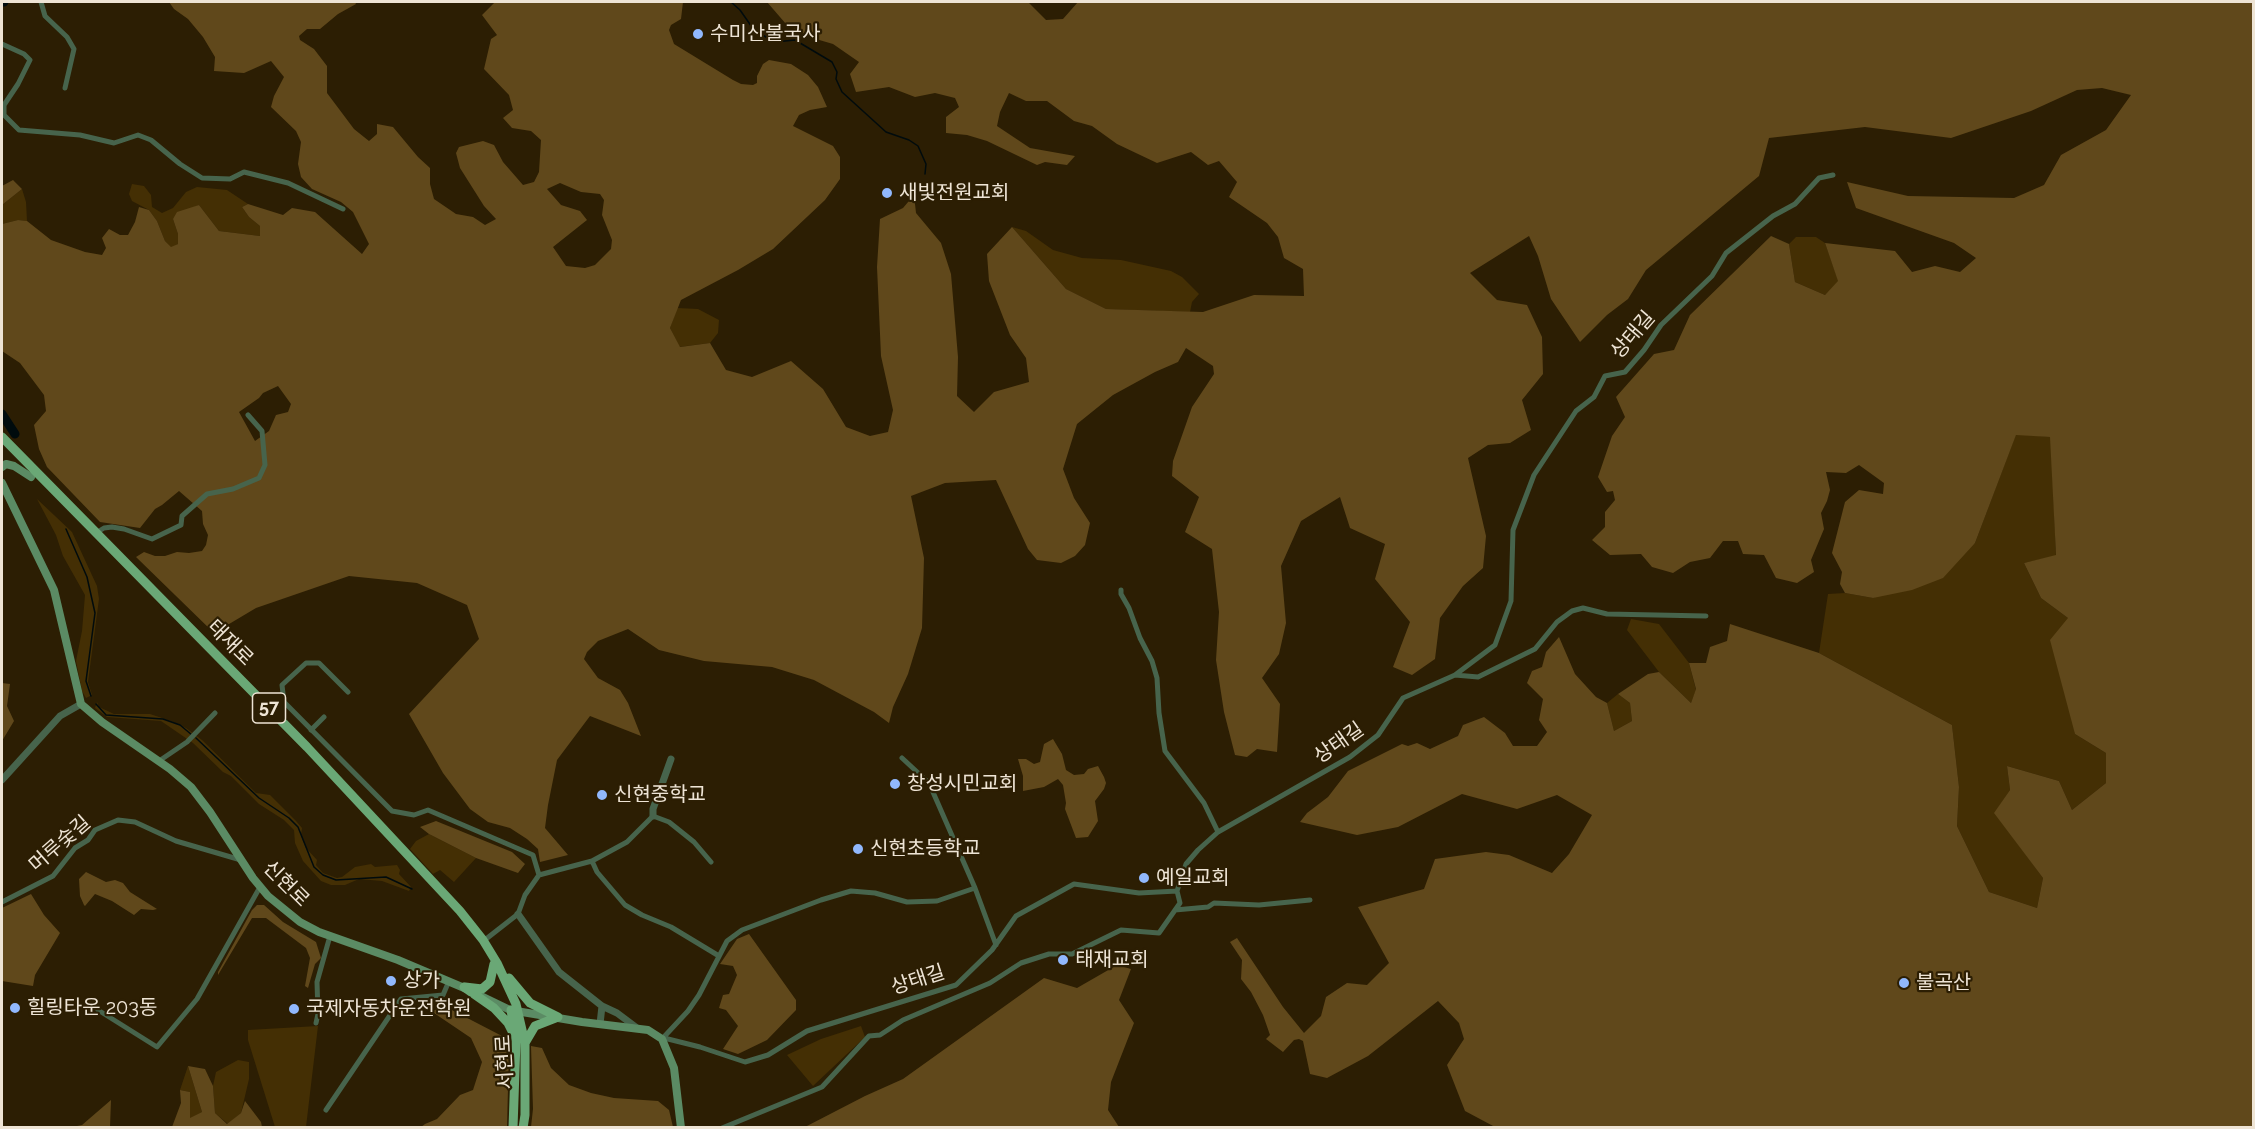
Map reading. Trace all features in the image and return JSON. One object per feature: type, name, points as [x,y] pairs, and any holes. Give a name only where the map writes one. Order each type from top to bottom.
[{"type":"main road","name":"태재로","points":[[2,440],[307,747],[460,911],[495,961],[510,996]]},
{"type":"main road","name":"태재로","points":[[2,440],[31,477],[93,536],[304,749],[465,921],[495,961]]},
{"type":"main road","points":[[2,467],[6,464],[14,466],[31,477]]},
{"type":"main road","points":[[2,483],[4,492],[54,590],[81,704]]},
{"type":"main road","name":"신현로","points":[[81,704],[102,722],[159,760],[191,787],[260,886],[300,922],[330,936],[464,987],[515,1010],[648,1030],[662,1039]]},
{"type":"main road","points":[[460,911],[486,939],[495,961],[524,998],[537,1008],[558,1017]]},
{"type":"main road","points":[[464,987],[482,989],[490,982],[495,961]]},
{"type":"main road","points":[[464,987],[502,1015],[520,1042],[535,1026],[558,1017]]},
{"type":"main road","name":"서현로","points":[[510,996],[515,1010],[520,1042],[525,1115],[523,1128]]},
{"type":"main road","points":[[662,1039],[674,1068],[681,1128]]},
{"type":"main road","name":"서현로","points":[[513,1128],[520,1042]]},
{"type":"street","points":[[41,2],[45,16],[67,37],[74,49],[65,88]]},
{"type":"street","points":[[2,44],[24,54],[30,60],[4,105],[4,115],[19,130],[80,135],[114,143],[138,135],[151,140],[180,164],[202,178],[230,179],[244,172],[288,183],[343,209]]},
{"type":"street","name":"상태길","points":[[662,1039],[689,1044],[746,1062],[768,1055],[807,1031],[933,994],[956,985],[996,945],[1016,916],[1074,884],[1139,893],[1177,891],[1186,864],[1218,832],[1350,757],[1378,735],[1403,698],[1455,675],[1496,645],[1511,601],[1512,530],[1534,476],[1576,411],[1594,398],[1605,376],[1625,372],[1661,325],[1712,276],[1726,254],[1773,216],[1795,204],[1819,178],[1833,175]]},
{"type":"street","points":[[96,533],[104,528],[112,527],[152,539],[181,525],[182,516],[207,494],[233,489],[259,478],[265,465],[262,431],[248,415]]},
{"type":"street","points":[[1121,590],[1145,650],[1152,661],[1157,678],[1159,713],[1166,751],[1204,803],[1218,832]]},
{"type":"street","name":"상태길","points":[[1455,675],[1478,676],[1535,650],[1557,622],[1572,611],[1582,608],[1607,614],[1706,616]]},
{"type":"street","points":[[348,692],[319,663],[306,663],[282,685],[284,702],[392,811],[414,815],[428,810],[533,855],[539,875]]},
{"type":"street","points":[[2,780],[60,716],[81,704]]},
{"type":"street","points":[[159,760],[187,741],[215,713]]},
{"type":"street","points":[[311,730],[324,717]]},
{"type":"street","points":[[902,758],[929,783],[975,888],[996,945]]},
{"type":"street","points":[[486,939],[518,914],[525,895],[539,875],[592,861],[627,842],[653,816],[653,809],[670,759]]},
{"type":"street","points":[[653,816],[669,822],[694,842],[711,862]]},
{"type":"street","name":"머루숯길","points":[[2,902],[53,876],[75,848],[88,840],[95,830],[117,820],[135,822],[176,841],[242,860]]},
{"type":"street","points":[[592,861],[597,872],[625,905],[671,927],[719,956]]},
{"type":"street","points":[[98,1010],[157,1047],[196,999],[260,886]]},
{"type":"street","points":[[662,1039],[688,1011],[699,995],[728,941],[742,930],[851,891],[875,893],[908,902],[938,901],[975,888]]},
{"type":"street","points":[[722,1128],[822,1087],[869,1036],[880,1035],[903,1020],[990,983],[1021,963],[1049,954],[1072,954],[1121,930],[1159,933],[1180,903],[1177,891]]},
{"type":"street","points":[[1175,910],[1208,906],[1214,903],[1259,905],[1310,900]]},
{"type":"street","points":[[518,914],[559,972],[602,1006],[617,1013],[637,1028]]},
{"type":"street","points":[[316,1023],[317,982],[330,936]]},
{"type":"street","points":[[963,979],[968,991]]},
{"type":"street","points":[[326,1110],[401,999],[443,995],[449,981]]},
{"type":"street","points":[[600,1024],[602,1006]]},
{"type":"shaded area","points":[[169,2],[355,2],[356,4],[338,14],[320,29],[307,29],[299,36],[300,40],[314,49],[327,66],[327,93],[354,129],[369,141],[377,134],[377,124],[393,127],[430,168],[430,184],[434,199],[456,214],[473,217],[485,225],[496,219],[484,206],[460,168],[456,153],[459,147],[483,141],[494,145],[503,162],[523,185],[534,182],[539,172],[541,140],[531,131],[512,128],[503,118],[513,110],[509,95],[484,69],[491,39],[497,35],[482,15],[495,2],[683,2],[681,19],[671,25],[669,30],[674,44],[733,80],[741,84],[753,85],[757,83],[757,76],[763,64],[769,60],[791,64],[808,75],[818,87],[827,107],[799,115],[793,126],[833,146],[840,157],[840,179],[825,200],[773,249],[681,300],[670,328],[680,347],[710,343],[726,370],[752,377],[791,361],[823,389],[846,427],[870,436],[888,432],[893,410],[881,356],[877,267],[880,219],[903,208],[914,195],[916,213],[941,243],[951,274],[958,357],[957,396],[974,412],[994,392],[1029,382],[1026,358],[1010,335],[989,281],[987,254],[1012,227],[1066,289],[1106,309],[1203,312],[1254,295],[1304,296],[1303,269],[1284,258],[1278,237],[1267,223],[1229,197],[1237,182],[1219,161],[1208,165],[1191,152],[1157,163],[1117,144],[1092,126],[1074,121],[1047,101],[1026,101],[1009,93],[1000,112],[997,126],[1030,148],[1075,156],[1067,165],[1045,162],[1037,165],[987,141],[967,135],[946,133],[946,117],[959,107],[955,98],[935,93],[915,97],[889,87],[856,92],[850,74],[859,62],[833,44],[809,37],[786,24],[767,2],[1028,2],[1046,20],[1063,19],[1078,2],[2253,2],[2253,1127],[1495,1127],[1465,1111],[1447,1065],[1464,1039],[1459,1023],[1438,1001],[1368,1056],[1327,1078],[1310,1074],[1303,1041],[1294,1040],[1283,1052],[1266,1039],[1270,1035],[1263,1015],[1241,979],[1242,960],[1230,942],[1237,938],[1283,1007],[1304,1033],[1321,1016],[1326,997],[1347,983],[1367,985],[1389,963],[1358,907],[1424,889],[1435,859],[1486,852],[1509,855],[1552,873],[1569,854],[1592,815],[1557,795],[1517,809],[1462,794],[1398,827],[1357,835],[1300,822],[1307,813],[1328,797],[1348,771],[1402,744],[1408,746],[1417,743],[1430,749],[1458,736],[1463,725],[1484,717],[1505,733],[1513,746],[1537,746],[1547,732],[1539,720],[1543,699],[1527,683],[1532,671],[1542,667],[1546,652],[1559,637],[1575,674],[1596,697],[1607,703],[1614,731],[1632,721],[1630,703],[1618,694],[1648,674],[1659,672],[1691,703],[1696,689],[1689,663],[1706,663],[1710,647],[1727,641],[1730,624],[1819,653],[1952,725],[1959,787],[1957,826],[1989,892],[2037,908],[2043,878],[1994,813],[2010,790],[2007,766],[2059,781],[2072,810],[2106,783],[2106,753],[2075,734],[2050,640],[2068,618],[2041,598],[2024,563],[2056,555],[2050,437],[2016,435],[1975,543],[1943,578],[1912,590],[1873,598],[1845,593],[1840,584],[1842,572],[1832,553],[1845,502],[1859,490],[1883,494],[1884,483],[1859,465],[1846,473],[1826,472],[1830,490],[1821,513],[1824,529],[1811,560],[1814,572],[1797,583],[1776,578],[1764,555],[1743,554],[1738,541],[1723,541],[1710,558],[1690,562],[1673,573],[1652,567],[1641,554],[1610,555],[1592,540],[1605,527],[1605,512],[1615,500],[1613,491],[1607,492],[1598,477],[1612,436],[1625,417],[1616,397],[1654,354],[1674,350],[1690,315],[1771,236],[1789,244],[1795,282],[1825,295],[1838,281],[1825,243],[1895,251],[1912,272],[1935,266],[1960,272],[1976,258],[1954,243],[1856,208],[1847,182],[1908,196],[2014,198],[2044,185],[2061,155],[2106,130],[2131,95],[2102,88],[2077,90],[2031,111],[1951,138],[1865,127],[1769,138],[1759,176],[1646,270],[1628,299],[1607,315],[1580,342],[1551,299],[1538,256],[1529,236],[1470,273],[1497,300],[1527,305],[1542,337],[1543,374],[1522,400],[1531,430],[1510,443],[1488,445],[1468,458],[1486,536],[1483,568],[1463,586],[1440,618],[1435,659],[1412,675],[1393,667],[1410,622],[1375,579],[1385,544],[1350,528],[1340,497],[1301,521],[1281,566],[1286,623],[1279,654],[1262,678],[1280,704],[1277,752],[1257,749],[1247,757],[1235,755],[1224,712],[1216,660],[1219,612],[1212,549],[1185,532],[1199,497],[1172,476],[1173,461],[1192,407],[1214,374],[1213,366],[1186,348],[1178,362],[1113,395],[1077,424],[1063,469],[1074,498],[1090,523],[1085,545],[1075,556],[1061,563],[1037,560],[1028,549],[996,480],[945,483],[911,496],[924,558],[922,628],[908,674],[893,707],[889,723],[874,712],[814,680],[772,667],[704,661],[659,650],[628,629],[598,641],[587,652],[584,659],[598,678],[620,690],[628,703],[641,736],[590,716],[557,760],[548,805],[545,828],[568,855],[540,862],[538,849],[527,839],[510,828],[488,822],[470,809],[443,773],[409,714],[479,639],[467,605],[417,583],[349,576],[256,608],[214,633],[136,557],[144,552],[155,556],[165,556],[177,552],[202,551],[208,535],[203,524],[202,511],[179,491],[155,509],[140,528],[100,522],[47,467],[39,449],[34,425],[46,411],[44,395],[20,363],[2,351],[2,224],[18,220],[27,221],[51,240],[85,252],[102,255],[106,248],[102,238],[109,229],[120,235],[128,235],[139,207],[149,210],[157,221],[165,241],[171,247],[178,244],[178,234],[173,219],[177,212],[199,205],[219,231],[260,236],[260,226],[242,207],[248,204],[283,215],[292,208],[315,212],[362,254],[369,244],[353,212],[341,202],[312,189],[301,177],[298,164],[301,142],[296,131],[271,107],[284,77],[271,61],[244,73],[214,71],[215,57],[203,37],[188,19],[174,9]],"holes":[[[560,183],[581,192],[600,194],[604,200],[602,215],[612,240],[611,249],[595,265],[585,268],[566,266],[553,247],[587,220],[580,211],[561,205],[547,189]],[[278,386],[291,404],[288,412],[276,415],[269,431],[255,441],[239,412],[263,393]]]},
{"type":"shaded area","points":[[13,180],[22,189],[2,205],[2,186]]},
{"type":"shaded area","points":[[132,184],[144,186],[151,195],[152,207],[162,213],[173,208],[186,192],[197,187],[227,190],[248,204],[242,207],[260,226],[260,236],[219,231],[199,205],[173,219],[178,234],[178,244],[171,248],[149,210],[132,201],[129,194]]},
{"type":"shaded area","points":[[22,189],[26,202],[27,221],[18,220],[2,224],[2,205]]},
{"type":"shaded area","points":[[1012,227],[1026,231],[1053,250],[1082,258],[1121,260],[1171,271],[1182,277],[1199,294],[1192,302],[1190,312],[1106,309],[1066,289]]},
{"type":"shaded area","points":[[1796,237],[1816,237],[1825,243],[1839,282],[1825,295],[1795,282],[1789,244]]},
{"type":"shaded area","points":[[677,308],[698,309],[719,320],[718,333],[710,343],[679,347],[670,328]]},
{"type":"shaded area","points":[[2016,434],[2051,437],[2056,556],[2024,563],[2041,598],[2068,618],[2075,734],[2106,753],[2106,783],[2072,810],[2059,781],[2007,766],[2010,790],[1995,813],[2043,878],[2037,908],[1989,892],[1957,826],[1959,787],[1952,725],[1819,653],[1828,594],[1845,593],[1873,598],[1975,543]]},
{"type":"shaded area","points":[[37,499],[72,532],[97,586],[99,599],[88,682],[92,695],[86,698],[82,691],[76,661],[82,631],[85,595],[63,556],[56,535]]},
{"type":"shaded area","points":[[1631,619],[1659,624],[1689,663],[1696,690],[1691,703],[1659,672],[1627,630]]},
{"type":"shaded area","points":[[2,683],[10,684],[7,706],[14,721],[2,741]]},
{"type":"shaded area","points":[[1618,694],[1630,703],[1632,721],[1614,731],[1607,703]]},
{"type":"shaded area","points":[[97,702],[99,707],[114,714],[150,714],[171,721],[186,728],[202,740],[256,793],[270,795],[296,821],[302,828],[301,835],[306,848],[317,860],[316,865],[323,873],[337,878],[355,867],[371,864],[375,867],[397,865],[400,870],[399,874],[411,887],[409,891],[382,881],[359,879],[345,885],[331,885],[321,881],[303,861],[295,843],[294,830],[284,820],[259,804],[193,743],[161,721],[107,717],[95,708]]},
{"type":"shaded area","points":[[1053,739],[1062,754],[1066,770],[1074,775],[1084,774],[1088,769],[1098,766],[1104,777],[1106,783],[1104,789],[1095,801],[1098,821],[1088,837],[1076,838],[1065,809],[1063,785],[1058,779],[1044,787],[1023,791],[1023,776],[1018,759],[1026,759],[1034,764],[1040,762],[1044,744]]},
{"type":"shaded area","points":[[436,821],[512,852],[525,864],[518,873],[476,858],[420,827]]},
{"type":"shaded area","points":[[429,834],[476,858],[454,882],[440,870],[433,874],[410,849],[416,841]]},
{"type":"shaded area","points":[[86,872],[106,882],[115,880],[123,883],[130,892],[157,909],[141,909],[134,915],[112,901],[95,894],[85,906],[80,896],[79,879]]},
{"type":"shaded area","points":[[31,894],[44,915],[60,933],[35,975],[33,986],[2,981],[2,908]]},
{"type":"shaded area","points":[[257,905],[264,905],[283,922],[316,942],[321,958],[315,964],[308,988],[305,986],[310,958],[306,948],[266,918],[252,918],[218,975],[252,910]]},
{"type":"shaded area","points":[[749,934],[796,1000],[796,1010],[767,1040],[738,1054],[723,1049],[738,1026],[726,1010],[719,1008],[723,995],[729,994],[737,975],[733,966],[720,964],[737,939]]},
{"type":"shaded area","points":[[1117,965],[1131,969],[1119,1000],[1134,1023],[1111,1082],[1108,1110],[1119,1127],[805,1127],[903,1079],[1044,978],[1077,988]]},
{"type":"shaded area","points":[[446,1007],[502,1036],[509,1050],[507,1127],[421,1127],[437,1119],[460,1095],[473,1090],[482,1062],[471,1038],[431,1011]]},
{"type":"shaded area","points":[[318,1026],[306,1127],[275,1127],[248,1040],[248,1030]]},
{"type":"shaded area","points":[[861,1026],[865,1037],[813,1086],[787,1055],[821,1039]]},
{"type":"shaded area","points":[[531,1046],[542,1048],[551,1068],[569,1085],[614,1098],[658,1101],[669,1110],[673,1127],[531,1127],[533,1109]]},
{"type":"shaded area","points":[[238,1060],[249,1062],[249,1079],[241,1113],[228,1124],[215,1113],[213,1086],[216,1072]]},
{"type":"shaded area","points":[[188,1066],[202,1112],[190,1119],[190,1092],[180,1090]]},
{"type":"shaded area","points":[[188,1066],[205,1069],[213,1086],[215,1113],[227,1124],[241,1113],[245,1101],[261,1122],[262,1127],[172,1127],[181,1103],[180,1090],[190,1092],[190,1118],[202,1112]]},
{"type":"shaded area","points":[[111,1100],[110,1127],[72,1127],[82,1125]]},
{"type":"waterway","points":[[731,2],[740,10],[754,30],[775,42],[795,40],[832,62],[842,92],[886,132],[909,140],[918,146],[926,164],[925,174]]},
{"type":"waterway","points":[[2,414],[15,434]]},
{"type":"waterway","points":[[66,529],[87,577],[95,613],[86,681],[91,696]]},
{"type":"waterway","points":[[96,704],[106,715],[163,719],[180,725],[192,735]]},
{"type":"waterway","points":[[196,738],[259,798],[289,818],[298,827],[314,867],[323,875],[336,880],[386,877],[412,889]]},
{"type":"place","name":"수미산불국사","points":[[698,34]]},
{"type":"place","name":"새빛전원교회","points":[[887,193]]},
{"type":"place","name":"창성시민교회","points":[[895,784]]},
{"type":"place","name":"신현중학교","points":[[602,795]]},
{"type":"place","name":"신현초등학교","points":[[858,849]]},
{"type":"place","name":"예일교회","points":[[1144,878]]},
{"type":"place","name":"태재교회","points":[[1063,960]]},
{"type":"place","name":"상가","points":[[391,981]]},
{"type":"place","name":"불곡산","points":[[1904,983]]},
{"type":"place","name":"힐링타운 203동","points":[[15,1008]]},
{"type":"place","name":"국제자동차운전학원","points":[[294,1009]]}]
